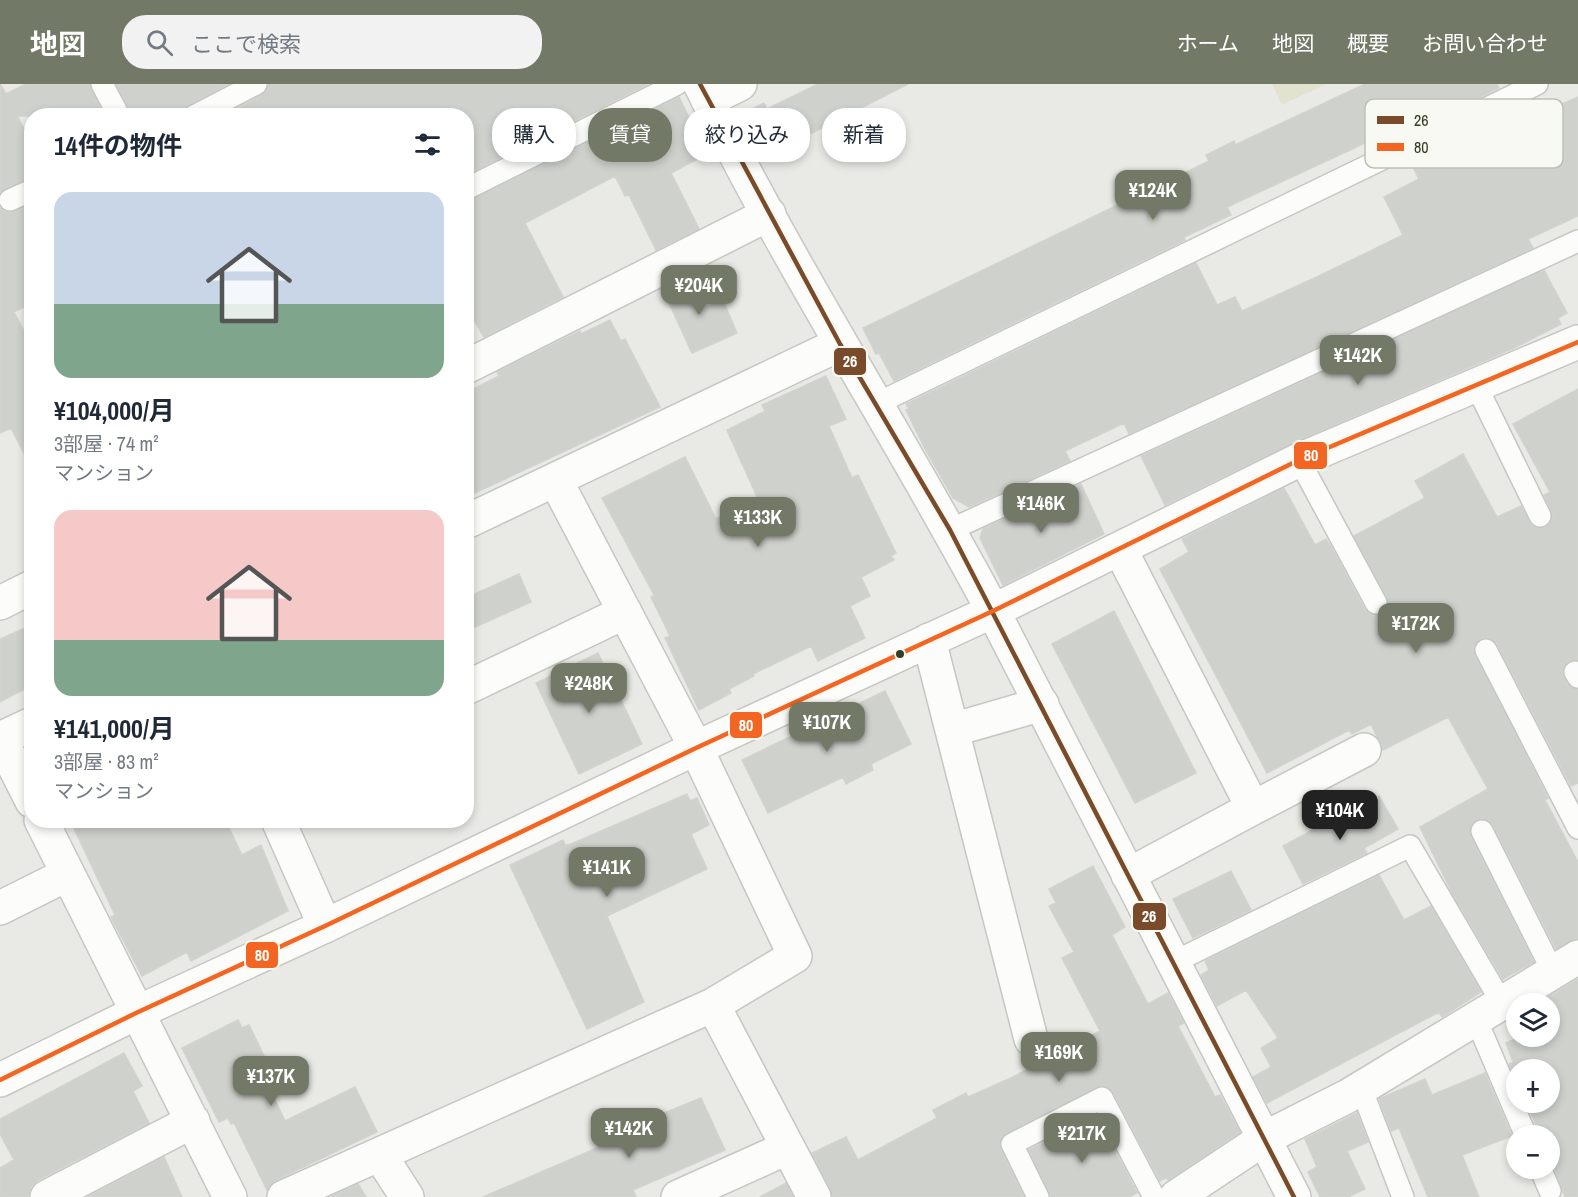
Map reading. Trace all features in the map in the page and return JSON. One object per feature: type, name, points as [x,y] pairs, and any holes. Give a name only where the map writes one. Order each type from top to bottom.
[{"type":"street","points":[[740,84],[704,92],[840,344],[950,530],[1042,704],[1294,1197]]},
{"type":"street","points":[[474,363],[769,214]]},
{"type":"street","points":[[0,1080],[136,1013],[326,927],[696,748],[993,611],[1299,460],[1578,342]]},
{"type":"street","points":[[474,518],[840,344]]},
{"type":"street","points":[[284,1197],[713,1005],[795,956],[696,748],[556,481]]},
{"type":"street","points":[[1119,549],[1253,807]]},
{"type":"street","points":[[0,603],[24,591]]},
{"type":"street","points":[[474,684],[625,612]]},
{"type":"street","points":[[929,640],[1031,1039]]},
{"type":"street","points":[[952,730],[1042,704]]},
{"type":"street","points":[[24,728],[0,738],[24,785]]},
{"type":"street","points":[[1128,875],[1364,750]]},
{"type":"street","points":[[45,828],[136,1013],[194,1121],[230,1197]]},
{"type":"street","points":[[282,828],[326,927]]},
{"type":"street","points":[[0,908],[68,874]]},
{"type":"street","points":[[1176,1197],[1265,1138],[1361,1088],[1566,965]]},
{"type":"street","points":[[713,1005],[814,1197]]},
{"type":"street","points":[[47,1197],[194,1121]]},
{"type":"street","points":[[678,1197],[787,1148]]},
{"type":"street","points":[[380,1155],[407,1197]]},
{"type":"lane","points":[[102,84],[115,108]]},
{"type":"lane","points":[[212,108],[256,84]]},
{"type":"lane","points":[[474,185],[677,84]]},
{"type":"lane","points":[[1506,99],[1537,84]]},
{"type":"lane","points":[[876,404],[1365,167]]},
{"type":"lane","points":[[10,200],[24,194]]},
{"type":"lane","points":[[950,530],[1578,241]]},
{"type":"lane","points":[[1476,385],[1540,516]]},
{"type":"lane","points":[[1299,460],[1376,603]]},
{"type":"lane","points":[[1486,650],[1578,828]]},
{"type":"lane","points":[[1482,831],[1566,965]]},
{"type":"lane","points":[[1174,962],[1410,846],[1489,1011],[1523,1125]]},
{"type":"lane","points":[[1361,1088],[1403,1197]]},
{"type":"lane","points":[[1038,1197],[1012,1144],[1102,1098],[1154,1197]]},
{"type":"lane","points":[[1545,1179],[1550,1191]]},
{"type":"green space","points":[[1272,84],[1326,84],[1282,105]]},
{"type":"building","points":[[0,84],[6,94],[26,84],[89,84],[100,108],[24,108],[24,116],[17,116],[24,128],[24,182],[0,192]]},
{"type":"building","points":[[116,84],[228,84],[186,108],[128,108]]},
{"type":"building","points":[[269,84],[648,84],[600,108],[588,108],[588,114],[576,120],[576,108],[492,108],[492,162],[474,171],[474,108],[238,108],[262,95]]},
{"type":"building","points":[[818,84],[908,84],[861,108],[822,108],[822,128],[810,134],[810,108],[769,108]]},
{"type":"building","points":[[1365,84],[1497,84],[1499,88],[1477,99],[1365,99],[1365,143],[1227,207],[1231,215],[1184,237],[1185,240],[894,381],[879,353],[876,354],[863,328],[1209,161],[1206,155],[1234,141],[1235,145]]},
{"type":"building","points":[[679,97],[684,108],[684,162],[692,162],[671,173],[699,229],[656,250],[629,195],[625,196],[615,176],[525,223],[563,297],[484,337],[474,320],[474,198],[547,162],[576,162],[576,148],[588,142],[588,162],[672,162],[672,108],[657,108]]},
{"type":"building","points":[[1578,97],[1578,216],[1528,239],[1533,248],[1129,434],[1124,423],[1065,451],[1070,461],[969,507],[953,498],[925,449],[906,410],[909,409],[906,404],[1196,263],[1217,305],[1235,297],[1242,311],[1319,276],[1403,235],[1384,197],[1419,179],[1413,168],[1563,168],[1563,104]]},
{"type":"building","points":[[764,103],[766,108],[754,108]]},
{"type":"building","points":[[24,207],[24,307],[14,312],[24,331],[24,453],[11,428],[0,433],[0,208],[9,213]]},
{"type":"building","points":[[1544,270],[1567,313],[1558,318],[1561,324],[1512,349],[1292,443],[1165,505],[1141,456]]},
{"type":"building","points":[[690,275],[706,307],[723,300],[737,333],[692,353],[663,290]]},
{"type":"building","points":[[610,320],[621,341],[625,339],[660,407],[474,493],[474,389],[499,376],[497,372],[580,331],[581,334]]},
{"type":"building","points":[[826,376],[846,419],[829,426],[852,478],[858,475],[896,553],[891,556],[894,560],[861,577],[870,596],[850,606],[865,638],[818,661],[811,646],[753,674],[754,676],[729,689],[731,693],[699,710],[665,638],[670,636],[651,597],[654,595],[602,498],[685,457],[716,519],[758,499],[727,430],[765,411],[762,405]]},
{"type":"building","points":[[1578,389],[1578,660],[1568,661],[1562,672],[1567,684],[1578,690],[1578,783],[1571,786],[1497,644],[1487,637],[1481,638],[1473,649],[1548,798],[1545,800],[1578,862],[1578,938],[1556,949],[1493,825],[1482,818],[1471,825],[1471,837],[1534,962],[1503,979],[1453,895],[1420,827],[1488,789],[1448,717],[1383,750],[1371,724],[1352,734],[1349,730],[1267,773],[1160,569],[1189,552],[1182,539],[1284,488],[1315,545],[1326,539],[1332,548],[1365,610],[1375,616],[1382,614],[1387,609],[1387,598],[1354,536],[1425,498],[1415,481],[1463,454],[1497,517],[1521,506],[1532,526],[1546,527],[1553,517],[1544,495],[1550,492],[1513,424]]},
{"type":"building","points":[[1081,484],[1104,534],[1003,585],[980,538],[983,529]]},
{"type":"building","points":[[519,574],[531,602],[474,627],[474,594]]},
{"type":"building","points":[[1114,611],[1196,773],[1135,803],[1052,644]]},
{"type":"building","points":[[24,628],[24,689],[0,702],[0,639]]},
{"type":"building","points":[[598,653],[642,744],[579,774],[536,683]]},
{"type":"building","points":[[885,691],[911,744],[871,764],[873,770],[846,784],[843,777],[768,813],[742,760]]},
{"type":"building","points":[[687,794],[690,801],[697,798],[709,825],[691,834],[707,869],[607,916],[644,1002],[587,1029],[510,865],[563,840],[565,845],[571,844]]},
{"type":"building","points":[[1379,796],[1398,829],[1364,848],[1367,853],[1303,884],[1283,846],[1322,825],[1324,827]]},
{"type":"building","points":[[74,828],[229,828],[242,855],[261,845],[288,911],[191,961],[187,952],[142,976],[111,917],[115,915]]},
{"type":"building","points":[[1093,866],[1125,927],[1112,935],[1148,1004],[1168,993],[1184,1023],[1178,1026],[1215,1097],[1220,1095],[1240,1132],[1168,1180],[1167,1177],[1160,1181],[1113,1092],[1102,1085],[1002,1137],[1001,1150],[1024,1197],[833,1197],[812,1153],[846,1137],[858,1160],[937,1118],[933,1110],[966,1093],[968,1097],[1011,1078],[1100,1031],[1062,958],[1074,952],[1049,906],[1056,903],[1049,889]]},
{"type":"building","points":[[1231,871],[1251,910],[1193,938],[1173,899]]},
{"type":"building","points":[[1379,875],[1404,920],[1431,906],[1481,992],[1442,1017],[1439,1012],[1267,1103],[1253,1077],[1271,1067],[1261,1048],[1278,1038],[1246,990],[1217,1006],[1201,975],[1209,970],[1205,961]]},
{"type":"building","points":[[1578,979],[1578,1197],[1565,1197],[1558,1179],[1560,1125],[1536,1125],[1531,1113],[1560,1113],[1560,1059],[1512,1059],[1507,1047],[1560,1047],[1560,993],[1555,993]]},
{"type":"building","points":[[238,1020],[242,1028],[249,1025],[265,1058],[257,1062],[285,1121],[355,1087],[377,1132],[276,1180],[267,1190],[234,1123],[231,1124],[228,1118],[219,1122],[182,1048]]},
{"type":"building","points":[[124,1053],[142,1086],[133,1091],[149,1123],[38,1180],[31,1187],[28,1197],[0,1197],[0,1168],[14,1160],[0,1134],[0,1119]]},
{"type":"building","points":[[1485,1073],[1507,1125],[1506,1138],[1462,1155],[1479,1197],[1428,1197],[1399,1128],[1391,1131],[1379,1099],[1425,1079],[1432,1095]]},
{"type":"building","points":[[701,1098],[725,1150],[633,1190],[636,1197],[483,1197],[627,1135],[625,1129]]},
{"type":"building","points":[[1357,1113],[1368,1142],[1347,1151],[1365,1189],[1348,1197],[1320,1197],[1308,1172],[1317,1167],[1305,1139]]},
{"type":"building","points":[[1097,1115],[1137,1193],[1129,1197],[1051,1197],[1029,1150]]},
{"type":"building","points":[[164,1157],[182,1197],[88,1197]]},
{"type":"building","points":[[786,1183],[793,1197],[760,1197]]},
{"type":"building","points":[[358,1184],[366,1197],[330,1197]]},
{"type":"transit line","name":"26","points":[[700,84],[840,344],[950,530],[1294,1197]]},
{"type":"transit line","name":"80","points":[[0,1080],[136,1013],[325,926],[696,748],[993,611],[1299,460],[1578,342]]}]
